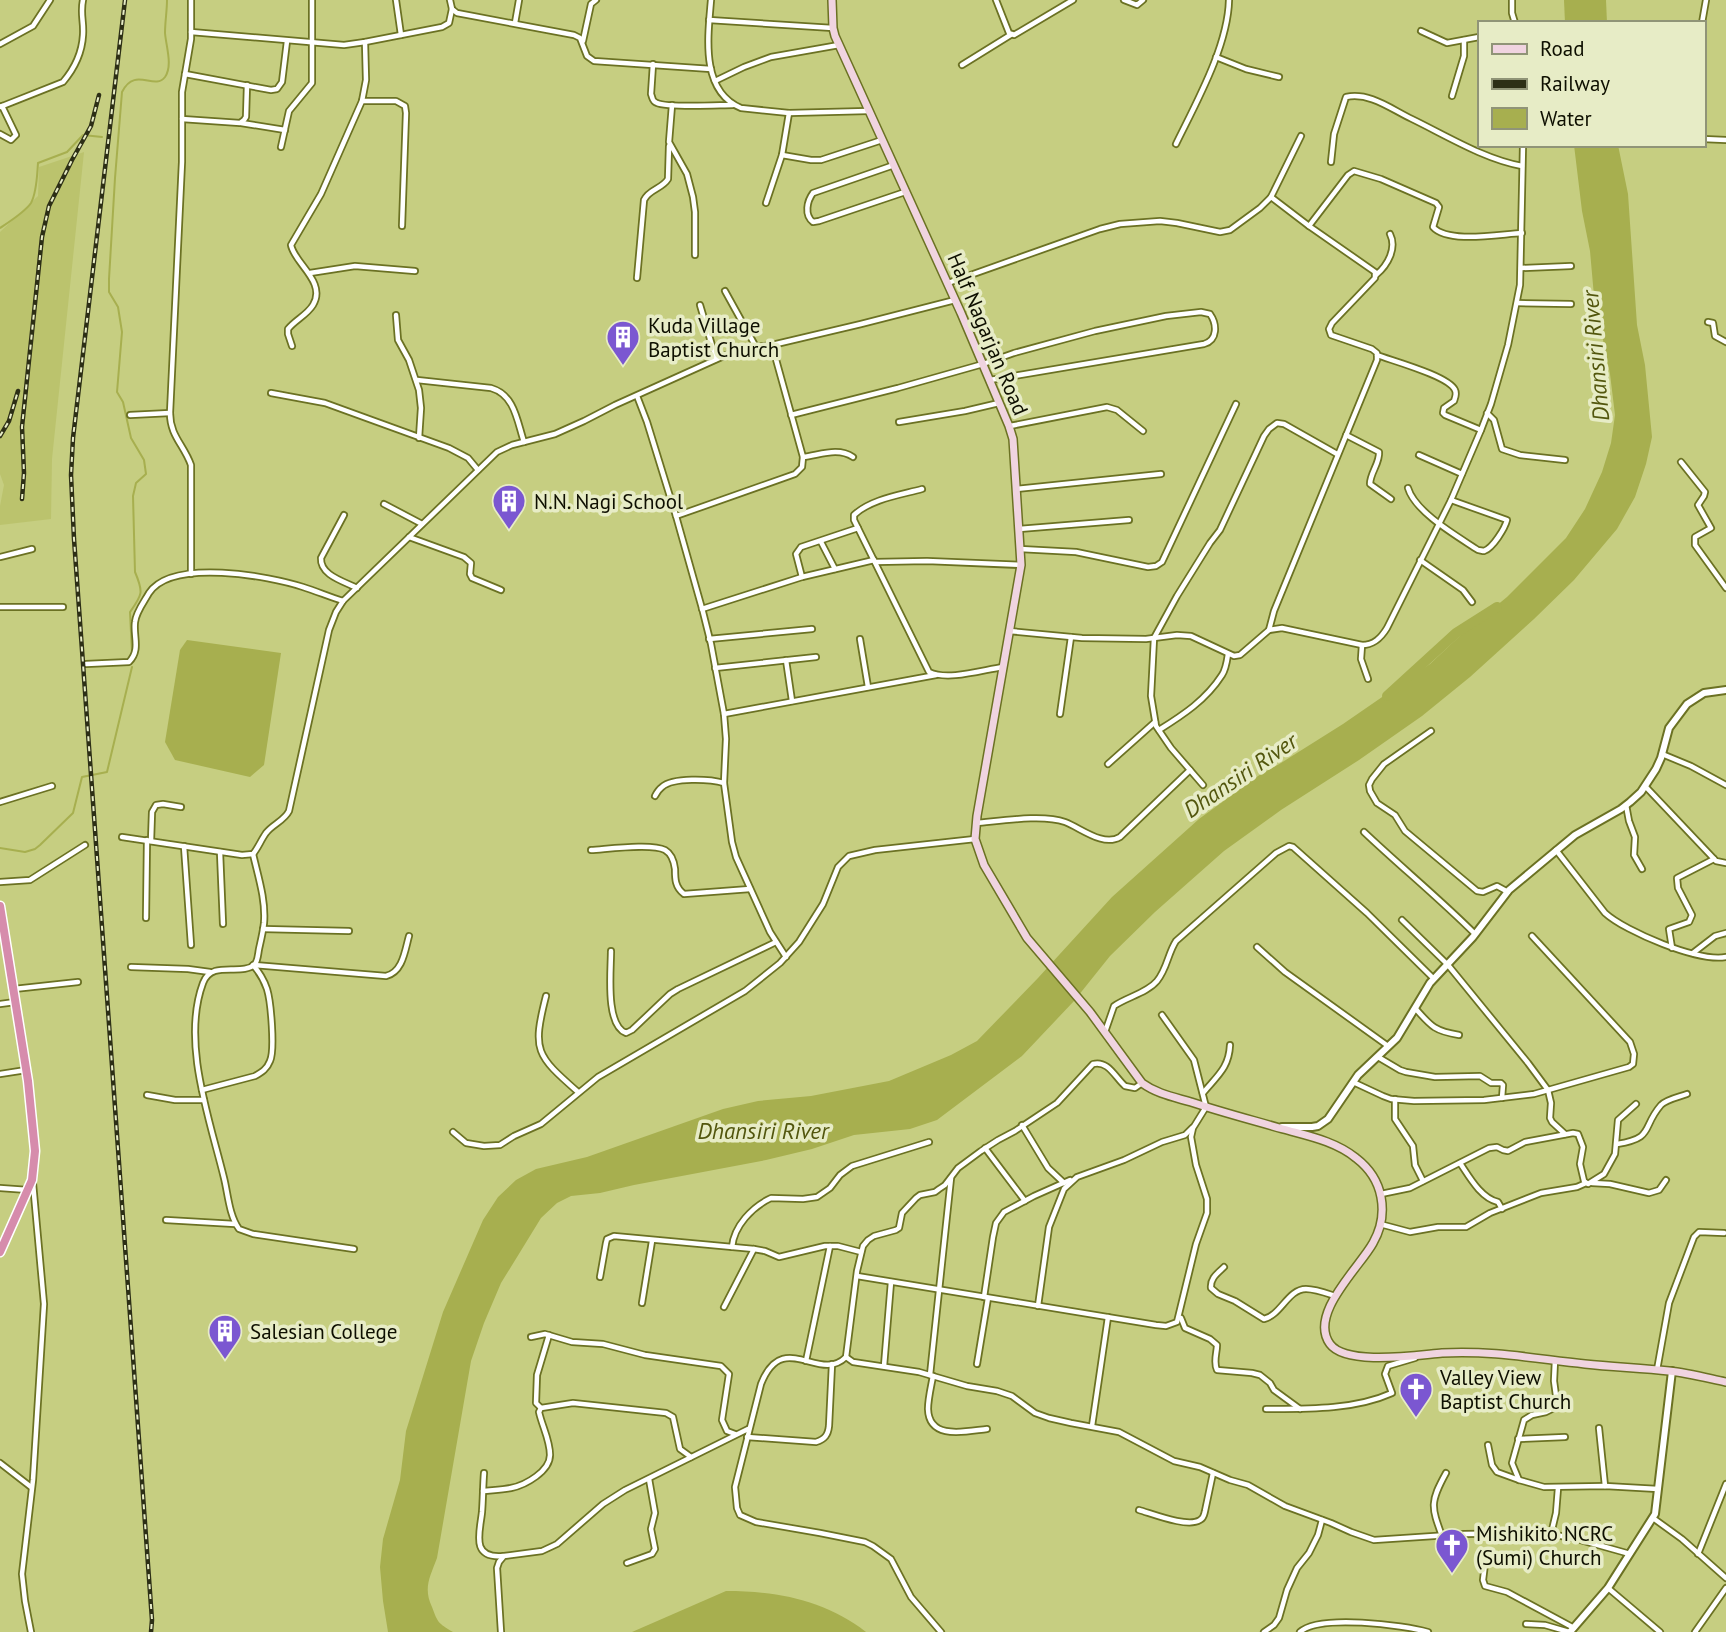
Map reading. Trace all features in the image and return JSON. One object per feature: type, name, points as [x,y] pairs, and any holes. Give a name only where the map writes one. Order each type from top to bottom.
[{"type":"highway","points":[[0,905],[36,1151],[33,1180],[0,1252]]},
{"type":"main road","name":"Half Nagarjan Road","points":[[832,0],[833,28],[839,45],[955,300],[1013,439],[1021,565],[975,839],[984,866],[1027,938],[1090,1012],[1142,1083]]},
{"type":"main road","points":[[1142,1083],[1157,1092],[1332,1143],[1355,1158],[1372,1174],[1381,1194],[1382,1217],[1374,1241],[1329,1307],[1325,1327],[1328,1341],[1336,1350],[1366,1357],[1486,1352],[1672,1371],[1726,1382]]},
{"type":"street","points":[[0,44],[33,26],[50,0]]},
{"type":"street","points":[[0,134],[10,140],[16,135],[1,106],[63,82],[70,74],[80,52],[83,37],[83,0]]},
{"type":"street","points":[[191,0],[190,54],[182,92],[182,162],[170,413],[171,429],[191,464],[191,574]]},
{"type":"street","points":[[281,147],[289,111],[312,83],[312,0]]},
{"type":"street","points":[[396,0],[401,35]]},
{"type":"street","points":[[191,32],[344,45],[446,25],[452,9],[450,0]]},
{"type":"street","points":[[515,23],[519,0]]},
{"type":"street","points":[[583,42],[591,4],[596,0]]},
{"type":"street","points":[[711,0],[708,43],[711,69],[722,94],[734,105],[789,113],[868,111]]},
{"type":"street","points":[[996,0],[1012,34]]},
{"type":"street","points":[[962,65],[1073,0]]},
{"type":"street","points":[[1124,0],[1137,5],[1143,0]]},
{"type":"street","points":[[1176,144],[1216,57],[1227,25],[1229,0]]},
{"type":"street","points":[[1512,0],[1514,21]]},
{"type":"street","points":[[1702,21],[1706,0]]},
{"type":"street","points":[[452,9],[457,13],[574,34],[583,42],[587,56],[594,61],[711,69]]},
{"type":"street","points":[[709,20],[833,28]]},
{"type":"street","points":[[1421,30],[1443,43],[1478,37]]},
{"type":"street","points":[[1452,96],[1464,56],[1464,40]]},
{"type":"street","points":[[185,74],[277,89],[280,86],[287,41]]},
{"type":"street","points":[[292,346],[288,329],[310,309],[316,293],[310,273],[294,254],[291,245],[320,194],[362,101],[366,88],[365,42]]},
{"type":"street","points":[[715,81],[771,57],[839,45]]},
{"type":"street","points":[[1216,57],[1246,69],[1279,77]]},
{"type":"street","points":[[653,64],[651,94],[657,103],[734,105]]},
{"type":"street","points":[[240,123],[246,117],[247,85]]},
{"type":"street","points":[[1331,162],[1334,134],[1346,97],[1351,96],[1376,100],[1474,149],[1503,162],[1522,166]]},
{"type":"street","points":[[362,101],[396,101],[405,106],[402,226]]},
{"type":"street","points":[[637,278],[644,200],[647,194],[668,179],[672,105]]},
{"type":"street","points":[[766,203],[782,155],[789,113]]},
{"type":"street","points":[[182,119],[240,123],[285,130]]},
{"type":"street","points":[[947,283],[1090,232],[1120,224],[1167,221],[1226,232],[1271,197],[1301,136]]},
{"type":"street","points":[[1705,139],[1726,141]]},
{"type":"street","points":[[782,155],[821,160],[882,140]]},
{"type":"street","points":[[669,142],[687,174],[693,197],[695,256]]},
{"type":"street","points":[[1009,631],[1071,638],[1191,636],[1234,656],[1240,655],[1269,630],[1282,628],[1362,645],[1374,642],[1384,634],[1451,500],[1481,430],[1508,345],[1520,290],[1523,147]]},
{"type":"street","points":[[894,165],[813,193],[809,198],[807,210],[809,217],[813,222],[819,221],[906,192]]},
{"type":"street","points":[[1308,226],[1354,171],[1381,179],[1436,203],[1439,207],[1433,227],[1436,231],[1468,236],[1522,233]]},
{"type":"street","points":[[1271,197],[1308,226],[1372,269],[1376,275]]},
{"type":"street","points":[[1390,234],[1393,243],[1385,266],[1332,323],[1329,329],[1331,335],[1372,349],[1377,355],[1432,374],[1445,382],[1456,394],[1454,401],[1444,408],[1443,413],[1481,430]]},
{"type":"street","points":[[310,273],[359,266],[415,271]]},
{"type":"street","points":[[1521,268],[1571,266]]},
{"type":"street","points":[[725,291],[756,347]]},
{"type":"street","points":[[253,965],[257,961],[264,912],[253,854],[267,832],[283,820],[289,811],[331,622],[343,601],[492,456],[504,448],[555,434],[716,359],[955,300]]},
{"type":"street","points":[[1517,303],[1571,304]]},
{"type":"street","points":[[700,304],[716,359]]},
{"type":"street","points":[[791,415],[898,388],[1095,331],[1194,312],[1210,314],[1215,323],[1212,339],[1204,344],[989,380]]},
{"type":"street","points":[[396,315],[398,340],[417,380],[421,408],[419,439]]},
{"type":"street","points":[[1708,321],[1713,323],[1715,336],[1726,342]]},
{"type":"street","points":[[676,516],[795,474],[803,467],[803,457],[772,345]]},
{"type":"street","points":[[1269,630],[1274,611],[1377,355]]},
{"type":"street","points":[[417,380],[499,391],[508,398],[524,442]]},
{"type":"street","points":[[271,393],[325,403],[462,454],[478,470]]},
{"type":"street","points":[[637,396],[676,516],[715,667],[726,739],[724,783],[734,851],[750,889],[786,957]]},
{"type":"street","points":[[899,422],[999,403]]},
{"type":"street","points":[[1020,549],[1076,552],[1148,567],[1162,562],[1236,404]]},
{"type":"street","points":[[1009,426],[1107,407],[1117,410],[1143,431]]},
{"type":"street","points":[[130,415],[170,413]]},
{"type":"street","points":[[1487,413],[1494,419],[1502,449],[1520,455],[1565,460]]},
{"type":"street","points":[[1203,785],[1155,722],[1152,696],[1154,638],[1210,542],[1220,530],[1269,429],[1277,423],[1284,424],[1337,454]]},
{"type":"street","points":[[1346,435],[1379,452],[1370,484],[1391,499]]},
{"type":"street","points":[[803,457],[839,452],[853,457]]},
{"type":"street","points":[[1419,456],[1462,474]]},
{"type":"street","points":[[1681,463],[1704,492],[1698,505],[1711,528],[1695,537],[1695,545],[1726,588]]},
{"type":"street","points":[[1016,489],[1161,474]]},
{"type":"street","points":[[1408,488],[1413,500],[1438,524],[1481,551],[1489,548],[1506,524],[1506,518],[1451,500]]},
{"type":"street","points":[[922,489],[878,501],[857,511],[854,520],[929,672],[936,675]]},
{"type":"street","points":[[384,504],[422,524]]},
{"type":"street","points":[[344,515],[320,564],[326,572],[357,588]]},
{"type":"street","points":[[1019,529],[1129,520]]},
{"type":"street","points":[[802,577],[796,554],[801,547],[858,528]]},
{"type":"street","points":[[409,537],[459,554],[471,563],[472,578],[502,590]]},
{"type":"street","points":[[820,542],[835,569]]},
{"type":"street","points":[[0,557],[32,549]]},
{"type":"street","points":[[1420,560],[1461,589],[1472,602]]},
{"type":"street","points":[[702,609],[802,577],[875,561],[1021,565]]},
{"type":"street","points":[[86,664],[129,663],[136,650],[135,619],[154,587],[170,578],[191,574],[233,574],[303,587],[343,601]]},
{"type":"street","points":[[0,607],[63,607]]},
{"type":"street","points":[[709,639],[812,629]]},
{"type":"street","points":[[1060,714],[1071,638]]},
{"type":"street","points":[[860,639],[868,687]]},
{"type":"street","points":[[1362,645],[1361,659],[1368,679]]},
{"type":"street","points":[[1159,730],[1187,713],[1199,702],[1222,676],[1228,654]]},
{"type":"street","points":[[715,667],[816,657]]},
{"type":"street","points":[[786,660],[792,701]]},
{"type":"street","points":[[723,714],[936,675],[948,676],[1003,667]]},
{"type":"street","points":[[1277,1128],[1312,1127],[1328,1119],[1358,1074],[1397,1038],[1434,979],[1508,892],[1575,835],[1626,805],[1641,792],[1656,769],[1669,728],[1686,704],[1704,693],[1726,690]]},
{"type":"street","points":[[1108,764],[1155,722]]},
{"type":"street","points":[[1431,731],[1384,764],[1369,785],[1374,801],[1393,813],[1405,831],[1477,891],[1483,892],[1497,886],[1508,892]]},
{"type":"street","points":[[1662,754],[1726,785]]},
{"type":"street","points":[[976,823],[1060,820],[1103,839],[1115,840],[1190,770]]},
{"type":"street","points":[[655,796],[659,789],[667,784],[705,779],[724,783]]},
{"type":"street","points":[[0,802],[51,786]]},
{"type":"street","points":[[1645,786],[1714,859],[1726,863]]},
{"type":"street","points":[[146,918],[152,812],[156,805],[181,807]]},
{"type":"street","points":[[1626,805],[1635,837],[1634,855],[1642,869]]},
{"type":"street","points":[[1364,832],[1475,934]]},
{"type":"street","points":[[122,837],[242,855],[253,854]]},
{"type":"street","points":[[453,1132],[466,1143],[500,1145],[541,1124],[598,1077],[745,991],[780,963],[799,942],[823,904],[838,867],[849,856],[875,850],[975,839]]},
{"type":"street","points":[[0,882],[30,880],[85,845]]},
{"type":"street","points":[[184,846],[191,945]]},
{"type":"street","points":[[1105,1032],[1114,1006],[1147,989],[1159,979],[1176,941],[1276,853],[1289,846],[1367,913],[1434,979]]},
{"type":"street","points":[[591,850],[646,847],[663,849],[673,858],[676,886],[684,894],[750,889]]},
{"type":"street","points":[[1556,850],[1609,917],[1672,948],[1716,958],[1726,957]]},
{"type":"street","points":[[220,852],[223,924]]},
{"type":"street","points":[[1672,948],[1669,929],[1689,922],[1692,915],[1678,888],[1677,878],[1714,859]]},
{"type":"street","points":[[1402,920],[1448,965],[1548,1090],[1552,1107],[1550,1118],[1565,1135]]},
{"type":"street","points":[[263,929],[349,931]]},
{"type":"street","points":[[1692,953],[1715,936],[1726,933]]},
{"type":"street","points":[[131,967],[211,972],[253,965],[386,976],[400,967],[409,936]]},
{"type":"street","points":[[1353,1082],[1395,1099],[1423,1101],[1502,1098],[1548,1090],[1633,1064],[1634,1054],[1630,1042],[1532,936]]},
{"type":"street","points":[[611,951],[613,1015],[621,1032],[626,1033],[678,989],[776,942]]},
{"type":"street","points":[[1257,947],[1388,1047]]},
{"type":"street","points":[[202,1090],[255,1076],[261,1073],[272,1057],[268,994],[261,974],[253,965]]},
{"type":"street","points":[[0,972],[10,970]]},
{"type":"street","points":[[211,972],[204,980],[199,995],[196,1056],[208,1123],[235,1224],[239,1229],[253,1234],[354,1249]]},
{"type":"street","points":[[13,989],[78,982]]},
{"type":"street","points":[[546,996],[538,1026],[541,1053],[554,1071],[578,1092]]},
{"type":"street","points":[[0,1004],[15,1002]]},
{"type":"street","points":[[1415,1008],[1440,1032],[1459,1035]]},
{"type":"street","points":[[977,1364],[993,1237],[996,1223],[1004,1212],[1077,1177],[1185,1135],[1193,1128],[1206,1107],[1191,1053],[1162,1015]]},
{"type":"street","points":[[1203,1094],[1226,1065],[1230,1045]]},
{"type":"street","points":[[1377,1056],[1406,1072],[1435,1077],[1480,1076],[1491,1083],[1501,1083],[1502,1098]]},
{"type":"street","points":[[941,1632],[911,1597],[891,1559],[873,1546],[865,1542],[756,1522],[740,1515],[735,1490],[761,1384],[768,1368],[785,1357],[832,1364],[840,1363],[846,1357],[861,1252],[868,1240],[874,1236],[899,1228],[902,1213],[916,1198],[935,1192],[958,1168],[1062,1098],[1093,1064],[1102,1063],[1125,1086],[1135,1088],[1142,1083]]},
{"type":"street","points":[[0,1074],[26,1070]]},
{"type":"street","points":[[1617,1144],[1642,1137],[1661,1105],[1687,1094]]},
{"type":"street","points":[[147,1095],[175,1100],[204,1100]]},
{"type":"street","points":[[1395,1099],[1395,1119],[1413,1146],[1415,1165],[1423,1181]]},
{"type":"street","points":[[1380,1224],[1410,1231],[1466,1227],[1490,1213],[1541,1194],[1588,1183],[1606,1172],[1615,1154],[1618,1121],[1636,1104]]},
{"type":"street","points":[[1023,1125],[1050,1171],[1063,1183]]},
{"type":"street","points":[[857,1276],[1166,1326],[1177,1322],[1208,1204],[1191,1145],[1193,1128]]},
{"type":"street","points":[[1381,1194],[1406,1189],[1489,1148],[1497,1147],[1508,1151],[1525,1142],[1576,1133],[1580,1136],[1583,1147],[1580,1164],[1588,1183]]},
{"type":"street","points":[[732,1247],[737,1228],[767,1200],[817,1197],[852,1166],[929,1142]]},
{"type":"street","points":[[985,1149],[1025,1201]]},
{"type":"street","points":[[1460,1163],[1489,1199],[1498,1202],[1502,1209]]},
{"type":"street","points":[[951,1177],[928,1411],[932,1422],[941,1431],[987,1429]]},
{"type":"street","points":[[1038,1306],[1052,1218],[1064,1189],[1077,1177]]},
{"type":"street","points":[[31,1632],[22,1574],[32,1488],[44,1304],[33,1180]]},
{"type":"street","points":[[1588,1183],[1610,1184],[1649,1193],[1659,1190],[1666,1180]]},
{"type":"street","points":[[0,1188],[28,1190]]},
{"type":"street","points":[[166,1220],[235,1224]]},
{"type":"street","points":[[1657,1370],[1670,1303],[1694,1237],[1699,1232],[1725,1233],[1726,1227]]},
{"type":"street","points":[[600,1277],[606,1243],[610,1237],[617,1236],[754,1249],[779,1257],[830,1245],[861,1252]]},
{"type":"street","points":[[642,1303],[652,1241]]},
{"type":"street","points":[[806,1361],[830,1245]]},
{"type":"street","points":[[723,1307],[754,1249]]},
{"type":"street","points":[[1224,1267],[1213,1278],[1211,1288],[1264,1319],[1271,1317],[1298,1291],[1306,1289],[1335,1296]]},
{"type":"street","points":[[884,1366],[891,1282]]},
{"type":"street","points":[[1180,1313],[1185,1328],[1217,1345],[1217,1370],[1260,1375],[1274,1390],[1301,1409]]},
{"type":"street","points":[[1092,1426],[1108,1317]]},
{"type":"street","points":[[541,1408],[536,1403],[537,1375],[550,1335]]},
{"type":"street","points":[[531,1337],[550,1335],[572,1342],[721,1366],[729,1374],[723,1424],[727,1431],[736,1434]]},
{"type":"street","points":[[1266,1409],[1301,1409],[1356,1403],[1392,1393],[1385,1374],[1388,1366],[1426,1354]]},
{"type":"street","points":[[846,1357],[853,1362],[884,1366],[987,1389],[1012,1396],[1035,1413],[1049,1418],[1119,1432],[1174,1461],[1200,1467],[1257,1489],[1285,1506],[1374,1540],[1513,1532],[1550,1534],[1587,1541],[1630,1554]]},
{"type":"street","points":[[1519,1480],[1512,1463],[1524,1420],[1556,1405],[1555,1359]]},
{"type":"street","points":[[747,1437],[816,1443],[825,1437],[829,1426],[832,1364]]},
{"type":"street","points":[[1571,1631],[1608,1588],[1655,1514],[1672,1371]]},
{"type":"street","points":[[541,1408],[573,1403],[666,1413],[673,1417],[680,1449],[692,1457]]},
{"type":"street","points":[[484,1491],[514,1488],[546,1467],[550,1454],[540,1417],[541,1408]]},
{"type":"street","points":[[1599,1428],[1605,1486]]},
{"type":"street","points":[[484,1473],[479,1545],[489,1556],[542,1551],[557,1544],[603,1504],[625,1490],[749,1429]]},
{"type":"street","points":[[1518,1439],[1565,1437]]},
{"type":"street","points":[[1488,1445],[1494,1470],[1544,1487],[1658,1489]]},
{"type":"street","points":[[0,1464],[32,1488]]},
{"type":"street","points":[[1139,1510],[1187,1523],[1200,1521],[1204,1516],[1213,1473]]},
{"type":"street","points":[[1442,1536],[1433,1508],[1438,1488],[1446,1474]]},
{"type":"street","points":[[626,1563],[652,1555],[655,1549],[651,1529],[655,1513],[649,1479]]},
{"type":"street","points":[[1698,1554],[1726,1484]]},
{"type":"street","points":[[1550,1534],[1556,1513],[1558,1488]]},
{"type":"street","points":[[1653,1518],[1682,1539],[1726,1578]]},
{"type":"street","points":[[1264,1632],[1275,1625],[1279,1618],[1287,1590],[1297,1568],[1310,1553],[1322,1520]]},
{"type":"street","points":[[501,1632],[498,1568],[504,1556]]},
{"type":"street","points":[[1485,1564],[1485,1586],[1507,1592],[1571,1631]]},
{"type":"street","points":[[1608,1588],[1660,1632]]},
{"type":"street","points":[[1695,1632],[1726,1588]]},
{"type":"street","points":[[1300,1632],[1313,1625],[1347,1622],[1400,1626],[1428,1632]]},
{"type":"street","points":[[1526,1624],[1571,1631]]},
{"type":"shaded area","points":[[84,152],[52,459],[51,519],[0,525],[4,485],[0,474],[0,232],[38,196],[39,167]]},
{"type":"water","points":[[1564,0],[1606,0],[1607,21],[1565,21]]},
{"type":"water","name":"Dhansiri River","points":[[1574,147],[1618,147],[1628,194],[1637,325],[1645,365],[1652,437],[1635,497],[1617,529],[1574,580],[1470,677],[1422,716],[1224,851],[1110,956],[1074,1001],[1022,1056],[937,1120],[910,1129],[854,1135],[766,1160],[600,1193],[571,1196],[557,1203],[541,1218],[501,1283],[471,1361],[437,1558],[428,1588],[429,1600],[437,1620],[453,1632],[388,1632],[380,1567],[383,1539],[400,1480],[406,1431],[443,1312],[483,1220],[498,1197],[516,1180],[536,1169],[587,1157],[723,1109],[889,1081],[977,1041],[1112,897],[1199,819],[1258,776],[1343,724],[1430,664],[1507,597],[1566,538],[1585,509],[1602,472],[1611,443],[1615,415]]},
{"type":"water","points":[[187,640],[281,653],[264,765],[250,777],[175,760],[165,742],[180,650]]},
{"type":"water","points":[[726,1591],[764,1593],[800,1600],[834,1612],[866,1632],[632,1632]]},
{"type":"waterway","points":[[132,653],[130,612],[141,589],[135,572],[133,496],[136,483],[146,474],[144,460],[131,438],[123,402],[117,392],[122,332],[118,307],[109,292],[109,279],[122,92],[127,84],[133,81],[155,82],[165,77],[169,62],[165,33],[167,0]]},
{"type":"waterway","points":[[0,228],[31,203],[36,189],[38,163],[67,152],[83,135],[102,137]]},
{"type":"waterway","name":"Dhansiri River","points":[[1387,696],[1456,633],[1497,607]]},
{"type":"waterway","points":[[0,848],[25,852],[35,849],[73,813],[82,777],[107,772],[132,667]]},
{"type":"railway","points":[[125,0],[73,438],[71,475],[151,1632]]},
{"type":"railway","points":[[22,499],[22,427],[42,237],[49,206],[91,126],[99,95]]},
{"type":"railway","points":[[0,436],[9,421],[18,391]]},
{"type":"place","name":"Kuda Village Baptist Church","points":[[623,367]]},
{"type":"place","name":"N.N. Nagi School","points":[[509,531]]},
{"type":"place","name":"Salesian College","points":[[225,1361]]},
{"type":"place","name":"Valley View Baptist Church","points":[[1416,1419]]},
{"type":"place","name":"Mishikito NCRC (Sumi) Church","points":[[1452,1575]]}]
